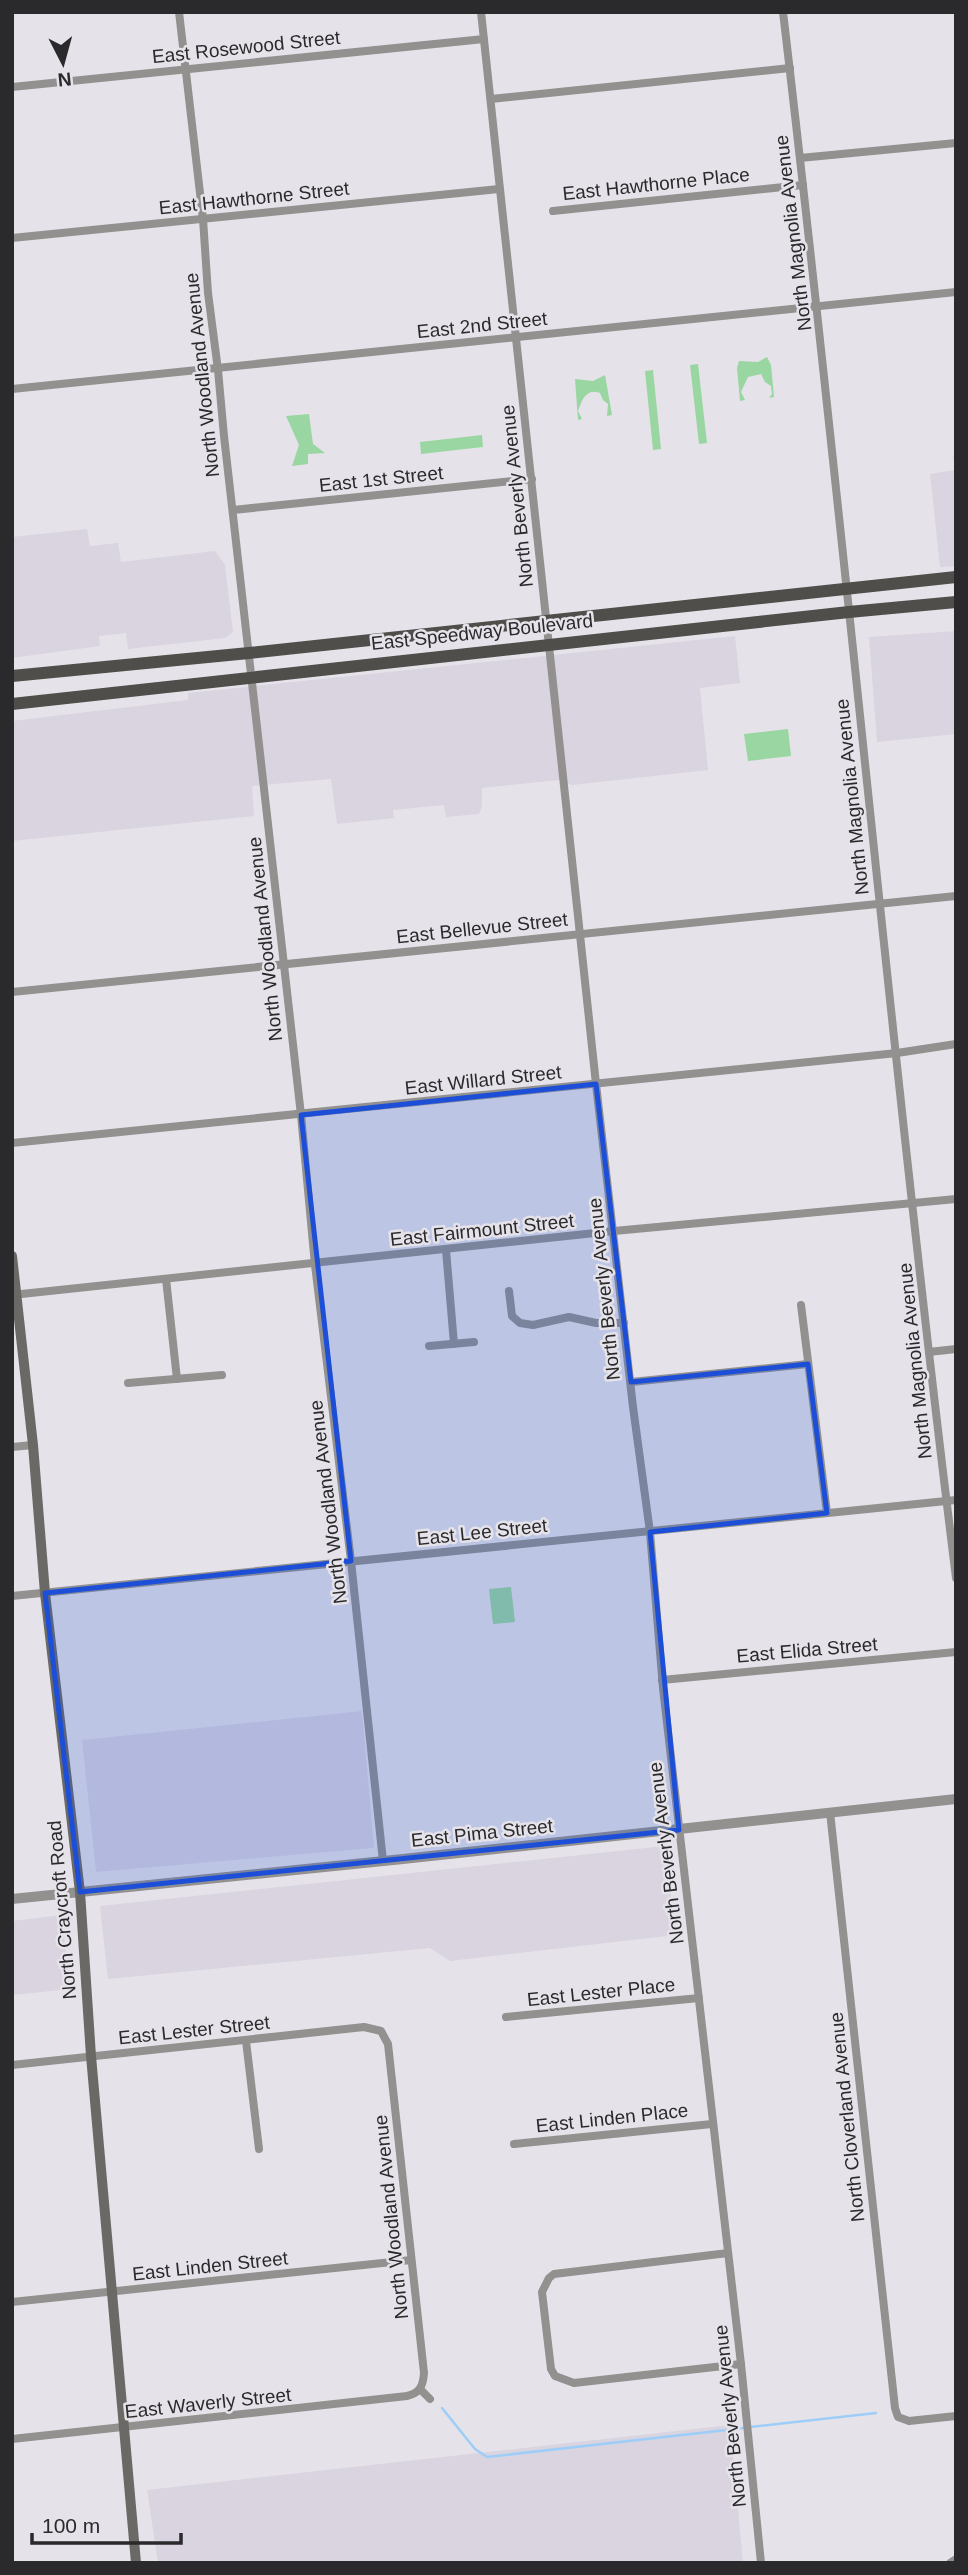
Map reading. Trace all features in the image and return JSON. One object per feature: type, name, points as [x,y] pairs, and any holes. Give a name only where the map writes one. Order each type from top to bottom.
[{"type":"main road","name":"East Speedway Boulevard","points":[[12,676],[956,577]]},
{"type":"main road","name":"East Speedway Boulevard","points":[[12,704],[549,644],[956,603]]},
{"type":"main road","name":"North Craycroft Road","points":[[12,1255],[14,1295],[33,1445],[45,1592],[80,1892],[91,2056],[135,2563]]},
{"type":"street","name":"North Woodland Avenue","points":[[179,12],[203,219],[223,436],[383,1861]]},
{"type":"street","name":"North Beverly Avenue","points":[[481,12],[596,1084],[650,1532],[678,1830],[741,2364],[761,2563]]},
{"type":"street","name":"North Magnolia Avenue","points":[[783,12],[818,307],[878,904],[929,1352],[951,1501],[956,1578]]},
{"type":"street","name":"East Rosewood Street","points":[[12,87],[484,39]]},
{"type":"street","points":[[491,99],[790,68]]},
{"type":"street","points":[[800,158],[956,143]]},
{"type":"street","name":"East Hawthorne Place","points":[[553,211],[803,185]]},
{"type":"street","name":"East Hawthorne Street","points":[[12,238],[499,189]]},
{"type":"street","name":"East 2nd Street","points":[[12,390],[956,292]]},
{"type":"street","name":"East 1st Street","points":[[233,510],[532,480]]},
{"type":"street","name":"East Bellevue Street","points":[[12,992],[956,896]]},
{"type":"street","name":"East Willard Street","points":[[12,1143],[897,1053],[956,1044]]},
{"type":"street","name":"East Fairmount Street","points":[[14,1295],[614,1231],[956,1199]]},
{"type":"street","points":[[446,1250],[454,1344]]},
{"type":"street","points":[[166,1279],[177,1379]]},
{"type":"street","points":[[509,1291],[512,1316],[520,1323],[546,1324],[569,1317],[596,1323],[624,1323]]},
{"type":"street","points":[[801,1305],[827,1513]]},
{"type":"street","points":[[429,1346],[474,1342]]},
{"type":"street","points":[[929,1352],[956,1349]]},
{"type":"street","points":[[631,1381],[808,1364]]},
{"type":"street","points":[[128,1383],[222,1375]]},
{"type":"street","points":[[12,1447],[33,1445]]},
{"type":"street","name":"East Lee Street","points":[[12,1596],[951,1501]]},
{"type":"street","name":"East Elida Street","points":[[662,1680],[956,1652]]},
{"type":"street","name":"East Pima Street","points":[[12,1899],[956,1799]]},
{"type":"street","name":"North Cloverland Avenue","points":[[830,1812],[894,2408],[898,2417],[909,2421],[956,2416]]},
{"type":"street","name":"East Lester Place","points":[[506,2017],[699,1998]]},
{"type":"street","name":"East Lester Street","points":[[12,2065],[364,2027],[382,2028]]},
{"type":"street","name":"North Woodland Avenue","points":[[382,2028],[388,2044],[424,2373],[420,2389]]},
{"type":"street","points":[[246,2041],[259,2149]]},
{"type":"street","name":"East Linden Place","points":[[514,2144],[712,2124]]},
{"type":"street","points":[[728,2253],[554,2274],[544,2284],[542,2292],[551,2369],[555,2376],[574,2383],[741,2364]]},
{"type":"street","name":"East Linden Street","points":[[12,2302],[411,2260]]},
{"type":"street","points":[[420,2389],[430,2399]]},
{"type":"street","name":"East Waverly Street","points":[[12,2439],[407,2396],[420,2389]]},
{"type":"street","points":[[950,2563],[956,2559]]},
{"type":"highlighted area","points":[[596,1084],[631,1382],[808,1364],[827,1513],[650,1532],[679,1830],[80,1892],[45,1593],[351,1561],[301,1115]]},
{"type":"shaded area","points":[[953,455],[956,455],[956,566],[940,567],[930,474],[955,470]]},
{"type":"shaded area","points":[[87,529],[90,546],[118,543],[121,562],[215,551],[225,565],[233,632],[225,638],[128,649],[126,633],[99,636],[100,646],[12,658],[12,537]]},
{"type":"shaded area","points":[[956,631],[956,734],[877,742],[869,637]]},
{"type":"shaded area","points":[[735,636],[740,683],[700,688],[708,770],[572,785],[559,780],[482,788],[479,814],[446,817],[444,805],[393,810],[394,818],[337,824],[331,779],[252,786],[254,816],[12,841],[12,721],[188,700],[188,693]]},
{"type":"shaded area","points":[[362,1711],[374,1848],[96,1872],[82,1740]]},
{"type":"shaded area","points":[[665,1846],[676,1935],[450,1961],[430,1948],[108,1979],[100,1906]]},
{"type":"shaded area","points":[[62,1915],[70,1989],[12,1995],[12,1921]]},
{"type":"shaded area","points":[[730,2425],[743,2563],[158,2563],[147,2490]]},
{"type":"green space","points":[[767,357],[771,365],[774,397],[769,398],[772,394],[771,386],[761,374],[748,377],[741,392],[745,400],[740,401],[737,368],[739,361],[758,362]]},
{"type":"green space","points":[[698,364],[707,443],[699,444],[690,365]]},
{"type":"green space","points":[[653,370],[661,449],[653,450],[645,371]]},
{"type":"green space","points":[[605,375],[612,415],[607,416],[608,404],[600,393],[591,392],[581,403],[578,411],[582,419],[578,420],[575,379],[593,381]]},
{"type":"green space","points":[[309,414],[313,444],[325,453],[308,454],[308,464],[292,466],[299,445],[286,416]]},
{"type":"green space","points":[[482,435],[483,447],[421,454],[420,442]]},
{"type":"green space","points":[[788,729],[791,756],[748,761],[744,734]]},
{"type":"green space","points":[[511,1587],[515,1622],[493,1624],[489,1589]]},
{"type":"waterway","points":[[442,2408],[475,2449],[487,2457],[744,2428]]},
{"type":"waterway","points":[[750,2427],[876,2413]]}]
